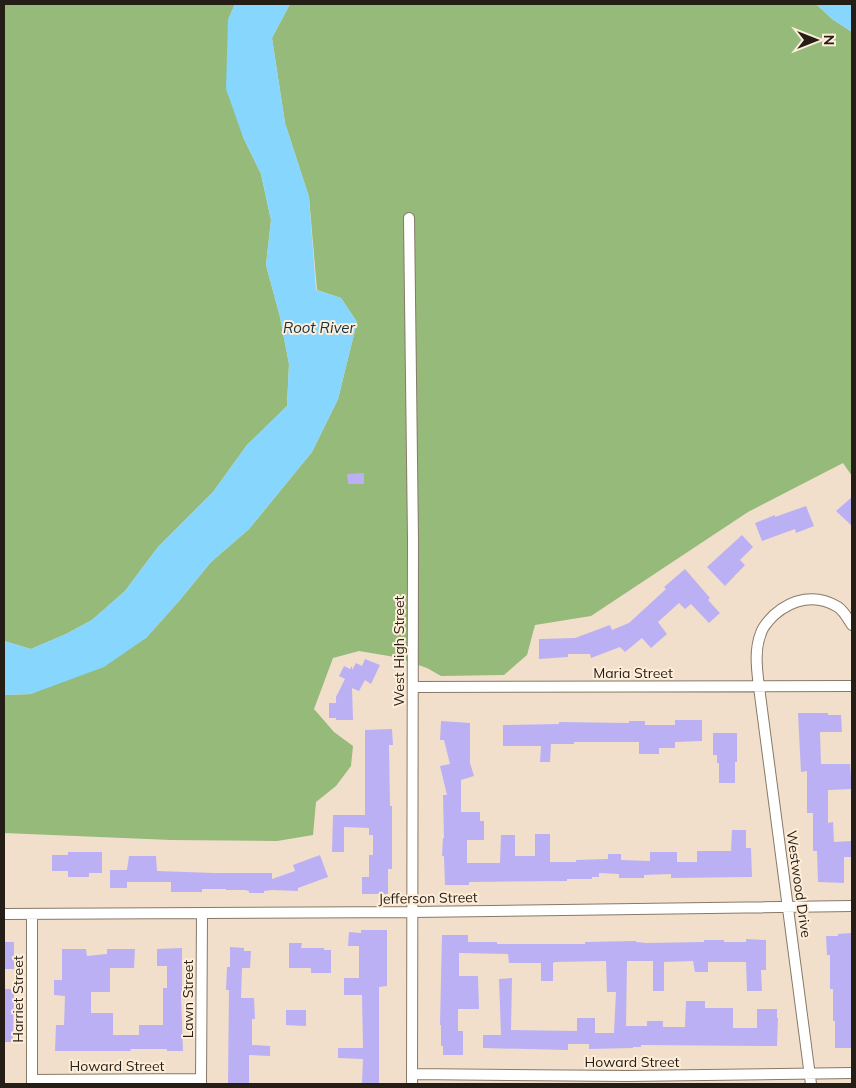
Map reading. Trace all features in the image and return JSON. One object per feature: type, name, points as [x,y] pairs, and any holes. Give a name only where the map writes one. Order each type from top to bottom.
[{"type":"street","name":"West High Street","points":[[409,218],[413,687],[412,1079]]},
{"type":"street","name":"Westwood Drive","points":[[811,1084],[759,687],[757,656],[761,632],[768,621],[786,605],[807,599],[829,603],[839,608],[852,625]]},
{"type":"street","name":"Maria Street","points":[[413,687],[852,686]]},
{"type":"street","name":"Jefferson Street","points":[[4,914],[202,914],[852,906]]},
{"type":"street","name":"Harriet Street","points":[[32,914],[32,1082]]},
{"type":"street","name":"Lawn Street","points":[[201,1082],[202,914]]},
{"type":"street","name":"Howard Street","points":[[412,1079],[627,1080],[852,1073]]},
{"type":"street","name":"Howard Street","points":[[32,1082],[201,1082]]},
{"type":"green space","points":[[4,4],[235,4],[228,20],[243,137],[261,174],[271,220],[266,265],[280,317],[289,364],[287,406],[247,445],[213,492],[158,547],[125,591],[92,620],[31,649],[4,641]]},
{"type":"green space","points":[[290,4],[816,4],[832,19],[852,32],[852,476],[843,463],[748,512],[591,616],[535,625],[527,655],[504,675],[441,676],[427,668],[395,657],[359,651],[333,658],[314,709],[334,732],[353,746],[351,766],[336,786],[316,802],[313,835],[277,841],[171,840],[4,833],[4,695],[31,694],[146,638],[211,562],[249,529],[312,452],[338,399],[357,322],[341,298],[317,290],[309,197],[285,123],[272,38]]},
{"type":"water","name":"Root River","points":[[235,4],[290,4],[272,38],[285,123],[309,197],[316,290],[341,298],[357,322],[338,399],[312,452],[249,529],[211,562],[146,638],[104,667],[31,694],[4,695],[4,641],[31,649],[92,620],[125,591],[158,547],[213,492],[247,445],[287,406],[289,364],[280,317],[266,265],[271,220],[261,174],[243,137],[226,89],[228,20]]},
{"type":"water","points":[[816,4],[852,4],[852,32],[832,19]]},
{"type":"building","points":[[364,473],[364,484],[348,484],[347,474]]},
{"type":"building","points":[[852,497],[852,526],[836,511]]},
{"type":"building","points":[[806,506],[814,526],[796,533],[795,529],[762,541],[755,523]]},
{"type":"building","points":[[742,535],[753,547],[740,560],[745,565],[725,586],[707,567]]},
{"type":"building","points":[[685,569],[710,598],[708,600],[720,613],[709,623],[691,604],[685,609],[679,603],[658,622],[667,634],[651,648],[642,638],[625,652],[620,647],[591,658],[590,654],[568,654],[568,657],[539,659],[539,639],[575,638],[610,625],[612,630],[629,623],[666,589],[664,587]]},
{"type":"building","points":[[365,659],[380,665],[371,684],[365,680],[359,691],[352,688],[353,720],[329,718],[329,703],[336,703],[336,697],[345,679],[339,676],[344,666],[350,669],[352,666],[352,670],[356,663],[362,666]]},
{"type":"building","points":[[798,713],[841,715],[842,732],[820,732],[821,764],[850,764],[852,789],[828,790],[828,823],[833,822],[834,842],[852,841],[852,857],[844,857],[844,883],[818,882],[817,851],[813,851],[813,813],[807,813],[807,771],[801,772]]},
{"type":"building","points":[[675,720],[702,720],[702,741],[675,742],[675,748],[659,748],[659,754],[639,754],[639,742],[551,744],[550,762],[540,762],[541,746],[503,746],[503,725],[559,724],[559,722],[629,723],[629,721],[645,721],[645,725],[675,725]]},
{"type":"building","points":[[441,721],[470,723],[470,763],[474,776],[461,780],[461,812],[480,812],[480,821],[484,821],[484,840],[467,840],[467,863],[500,863],[501,835],[515,835],[515,856],[535,856],[535,834],[550,834],[550,862],[608,859],[608,854],[621,854],[621,860],[650,861],[650,852],[677,852],[677,862],[697,862],[697,851],[731,851],[732,830],[746,830],[746,848],[751,848],[752,877],[671,878],[671,874],[644,875],[644,878],[619,878],[619,874],[599,873],[599,877],[592,877],[592,879],[567,879],[567,881],[469,882],[469,885],[445,885],[444,856],[442,856],[444,838],[443,795],[447,795],[440,766],[450,764],[444,740],[440,740]]},
{"type":"building","points":[[392,729],[393,745],[389,745],[390,806],[392,806],[392,869],[388,869],[388,894],[362,894],[362,877],[369,877],[369,855],[373,855],[373,835],[369,835],[369,828],[344,827],[344,852],[332,852],[333,815],[365,815],[365,730]]},
{"type":"building","points":[[713,733],[737,733],[735,783],[719,783],[719,763],[717,763],[717,755],[713,755]]},
{"type":"building","points":[[68,852],[102,852],[102,873],[89,873],[89,877],[68,877],[68,871],[52,871],[52,855],[68,855]]},
{"type":"building","points":[[320,855],[328,877],[298,888],[298,891],[272,890],[264,891],[264,893],[249,893],[249,891],[245,890],[202,889],[202,892],[171,892],[171,882],[127,882],[127,888],[110,888],[110,870],[127,870],[129,856],[156,856],[157,871],[272,873],[272,879],[295,871],[293,865]]},
{"type":"building","points":[[361,930],[387,930],[387,986],[379,987],[379,1084],[362,1084],[363,1059],[338,1058],[338,1048],[363,1048],[362,995],[344,995],[344,978],[359,978],[359,946],[348,946],[349,932],[361,933]]},
{"type":"building","points":[[852,933],[852,1048],[835,1048],[833,989],[830,989],[830,955],[827,955],[826,936]]},
{"type":"building","points":[[442,935],[468,935],[468,942],[497,942],[497,944],[585,944],[585,942],[636,941],[647,943],[704,942],[704,940],[746,942],[746,939],[766,940],[766,970],[761,970],[762,991],[747,991],[746,962],[708,962],[708,972],[695,972],[693,961],[664,962],[664,991],[653,991],[653,961],[627,961],[626,1026],[647,1026],[647,1021],[663,1021],[663,1027],[685,1027],[686,1001],[705,1001],[705,1008],[733,1008],[733,1028],[757,1028],[757,1009],[777,1009],[777,1046],[641,1045],[641,1047],[633,1048],[589,1049],[589,1044],[568,1044],[568,1050],[483,1048],[483,1035],[501,1035],[499,979],[512,978],[511,1030],[577,1031],[577,1018],[595,1018],[595,1033],[614,1033],[616,992],[607,992],[606,961],[555,962],[553,963],[553,981],[541,981],[541,963],[509,963],[508,954],[459,953],[459,976],[478,976],[479,1009],[458,1009],[458,1031],[463,1031],[463,1055],[443,1055],[440,1025]]},
{"type":"building","points":[[4,942],[14,942],[14,969],[4,969]]},
{"type":"building","points":[[289,943],[302,943],[301,948],[324,948],[324,950],[331,950],[331,973],[311,973],[311,968],[289,968]]},
{"type":"building","points":[[230,947],[244,948],[244,951],[251,951],[250,968],[242,968],[241,998],[254,998],[255,1019],[252,1019],[252,1045],[270,1046],[270,1056],[249,1055],[249,1084],[228,1084],[229,990],[226,990],[227,967],[230,967]]},
{"type":"building","points":[[182,948],[183,1051],[130,1049],[131,1051],[55,1051],[56,1025],[64,1025],[65,996],[54,995],[54,980],[62,980],[62,949],[86,949],[87,956],[107,954],[107,949],[135,949],[134,968],[110,968],[110,992],[91,992],[91,1013],[113,1013],[113,1035],[139,1035],[139,1025],[163,1025],[163,988],[167,988],[167,966],[157,966],[157,949]]},
{"type":"building","points":[[4,989],[14,989],[13,1042],[4,1042]]},
{"type":"building","points":[[286,1010],[306,1010],[306,1026],[286,1025]]}]
